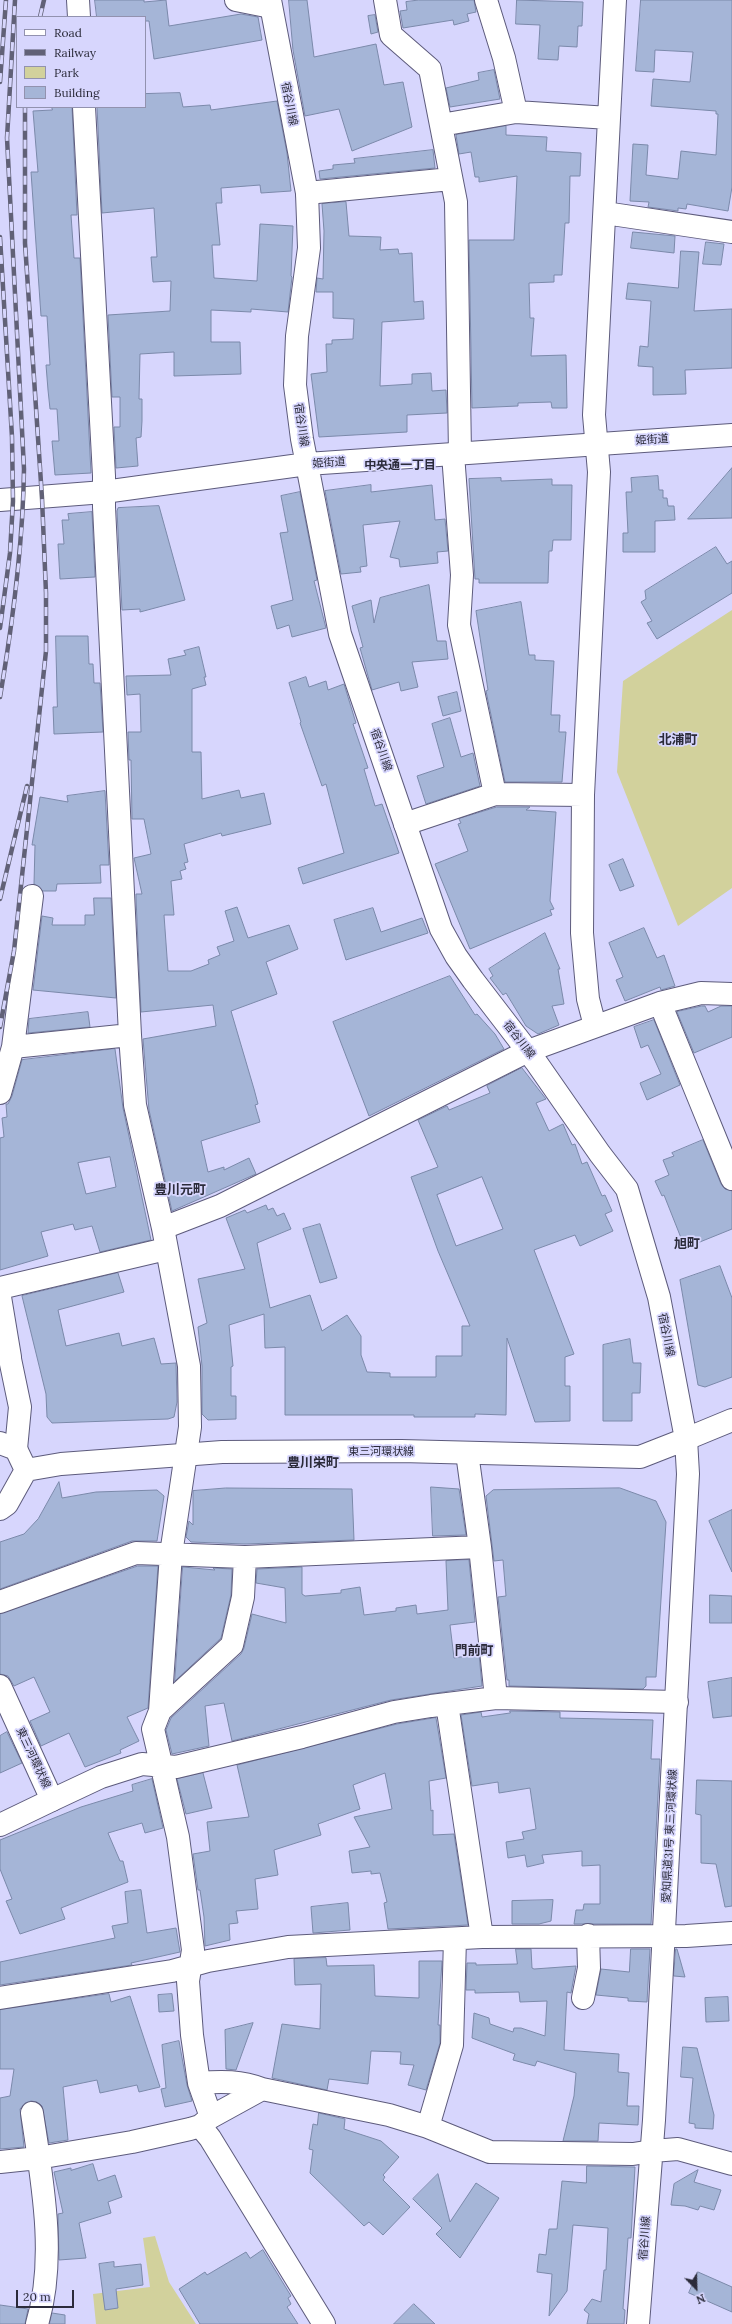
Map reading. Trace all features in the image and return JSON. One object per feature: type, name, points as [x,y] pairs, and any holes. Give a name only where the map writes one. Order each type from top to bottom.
[{"type":"street","points":[[78,0],[79,16]]},
{"type":"street","points":[[236,0],[270,4]]},
{"type":"street","points":[[385,0],[391,35],[430,69],[457,214],[457,454],[462,575],[459,625],[495,794]]},
{"type":"street","points":[[486,0],[504,58],[516,112]]},
{"type":"street","points":[[595,1026],[588,999],[582,933],[583,795],[599,472],[594,415],[605,213],[608,118],[616,0]]},
{"type":"street","name":"宿谷川線","points":[[270,4],[307,193],[309,248],[297,336],[295,385],[307,464],[340,634],[441,928],[456,956],[576,1117],[600,1154],[627,1189],[659,1296],[686,1439]]},
{"type":"street","points":[[84,108],[130,1035],[135,1105],[164,1238],[189,1366],[190,1427],[171,1554],[160,1711],[153,1729],[178,1837],[190,1927],[193,1950],[188,1981],[192,2034],[205,2122],[210,2138],[324,2324]]},
{"type":"street","points":[[441,125],[516,112],[608,118]]},
{"type":"street","points":[[307,193],[451,179]]},
{"type":"street","points":[[605,213],[732,232]]},
{"type":"street","name":"姫街道","points":[[0,500],[104,492],[307,464],[732,436]]},
{"type":"street","points":[[405,824],[495,794],[583,795]]},
{"type":"street","points":[[0,1093],[13,1047],[32,896]]},
{"type":"street","points":[[0,1288],[164,1238],[220,1206],[528,1052],[660,1003],[701,993],[732,994]]},
{"type":"street","points":[[660,1003],[732,1179]]},
{"type":"street","points":[[13,1047],[130,1035]]},
{"type":"street","points":[[0,1297],[4,1339],[20,1407],[8,1446],[26,1470],[7,1504],[0,1509]]},
{"type":"street","name":"東三河環状線","points":[[26,1470],[61,1464],[222,1452],[466,1453],[640,1457],[732,1420]]},
{"type":"street","name":"愛知県道31号 東三河環状線","points":[[652,2151],[688,1474],[686,1439]]},
{"type":"street","points":[[466,1453],[480,1547],[496,1698]]},
{"type":"street","points":[[0,1602],[136,1553],[246,1557],[480,1547]]},
{"type":"street","points":[[160,1711],[232,1645],[243,1597],[246,1557]]},
{"type":"street","name":"東三河環状線","points":[[0,1686],[52,1800],[0,1825]]},
{"type":"street","points":[[52,1800],[101,1777],[142,1764],[176,1767],[302,1738],[394,1712],[496,1698],[677,1702]]},
{"type":"street","points":[[447,1704],[482,1937]]},
{"type":"street","points":[[0,1998],[172,1971],[190,1966],[288,1947],[482,1937],[664,1934],[686,1936],[732,1933]]},
{"type":"street","points":[[583,1998],[589,1968],[588,1935]]},
{"type":"street","points":[[428,2128],[452,2045],[454,1939]]},
{"type":"street","points":[[200,2083],[228,2081],[248,2084],[262,2089],[355,2107],[428,2128],[490,2152],[633,2154],[678,2149],[732,2164]]},
{"type":"street","points":[[0,2162],[38,2158],[132,2142],[205,2122],[262,2089]]},
{"type":"street","points":[[32,2113],[46,2221],[47,2268],[37,2324]]},
{"type":"street","name":"宿谷川線","points":[[638,2324],[652,2151]]},
{"type":"green space","points":[[732,610],[732,888],[678,926],[617,772],[623,681]]},
{"type":"green space","points":[[155,2236],[169,2282],[196,2324],[96,2324],[93,2294],[150,2287],[143,2238]]},
{"type":"building","points":[[95,0],[144,0],[144,2],[166,0],[169,26],[241,14],[258,17],[262,40],[154,59],[149,21],[146,21],[146,16],[97,16]]},
{"type":"building","points":[[289,0],[307,0],[314,57],[376,44],[384,85],[403,82],[412,127],[352,151],[339,109],[305,116],[293,50]]},
{"type":"building","points":[[419,0],[474,0],[476,12],[467,14],[469,21],[454,25],[453,20],[403,28],[400,11],[407,10],[406,2]]},
{"type":"building","points":[[517,0],[583,2],[582,26],[578,26],[577,47],[559,46],[558,60],[538,59],[540,25],[516,24]]},
{"type":"building","points":[[641,0],[732,0],[732,187],[728,211],[687,204],[686,209],[678,208],[678,211],[648,207],[649,202],[630,201],[633,144],[648,145],[646,175],[678,179],[681,151],[716,155],[718,114],[716,114],[716,111],[651,106],[653,79],[690,82],[693,52],[655,50],[654,72],[636,71]]},
{"type":"building","points":[[375,15],[378,32],[371,34],[368,16]]},
{"type":"building","points":[[494,70],[500,99],[450,107],[446,88],[479,80],[478,73]]},
{"type":"building","points":[[180,93],[183,107],[210,105],[211,110],[277,101],[287,153],[291,191],[261,193],[260,185],[221,188],[222,203],[216,203],[220,245],[212,245],[214,278],[257,281],[260,224],[293,226],[292,277],[288,312],[251,309],[251,312],[211,310],[211,342],[240,342],[241,374],[174,376],[174,352],[140,354],[139,399],[142,399],[142,421],[141,437],[136,438],[138,466],[116,468],[114,427],[120,427],[120,397],[112,397],[108,315],[170,311],[171,281],[153,282],[151,257],[157,257],[154,208],[102,213],[97,108],[146,108],[146,94]]},
{"type":"building","points":[[52,108],[72,108],[77,215],[71,215],[74,258],[80,258],[91,473],[55,475],[52,441],[59,441],[57,409],[50,409],[46,365],[50,365],[47,316],[41,316],[31,172],[38,172],[33,111],[52,110]]},
{"type":"building","points":[[506,126],[506,135],[547,137],[546,151],[581,153],[580,176],[570,176],[569,223],[565,223],[562,275],[554,275],[554,282],[529,283],[530,318],[534,318],[531,356],[566,355],[567,408],[552,408],[551,402],[518,403],[518,406],[472,408],[469,240],[514,240],[517,176],[479,182],[479,177],[475,177],[471,152],[459,154],[456,135]]},
{"type":"building","points":[[433,150],[435,168],[320,179],[319,171],[333,169],[333,165],[355,163],[354,159]]},
{"type":"building","points":[[346,202],[349,236],[381,237],[380,250],[398,249],[399,254],[412,253],[414,302],[423,301],[424,319],[382,322],[380,386],[412,384],[412,374],[431,373],[432,391],[446,390],[447,413],[407,415],[407,432],[319,437],[311,374],[327,372],[326,344],[332,344],[332,340],[353,339],[354,319],[333,318],[333,292],[316,292],[317,278],[323,279],[324,231],[322,204]]},
{"type":"building","points":[[633,232],[675,236],[674,253],[631,248]]},
{"type":"building","points":[[706,242],[724,244],[721,265],[703,264]]},
{"type":"building","points":[[681,251],[699,252],[694,311],[732,309],[732,368],[685,370],[686,394],[653,395],[653,367],[638,366],[640,346],[648,347],[651,301],[626,299],[628,283],[678,288]]},
{"type":"building","points":[[732,468],[732,518],[688,519]]},
{"type":"building","points":[[658,476],[659,490],[663,490],[663,498],[667,498],[668,506],[674,506],[675,520],[655,521],[655,552],[623,552],[623,533],[628,533],[626,492],[632,492],[631,478]]},
{"type":"building","points":[[501,478],[501,481],[552,479],[552,485],[572,485],[571,540],[553,540],[552,551],[549,551],[548,583],[479,583],[479,579],[475,579],[469,479]]},
{"type":"building","points":[[371,485],[371,492],[432,485],[435,520],[445,519],[448,551],[437,552],[438,563],[400,567],[399,559],[390,557],[400,521],[363,525],[367,566],[360,567],[361,572],[341,574],[325,491]]},
{"type":"building","points":[[300,492],[317,580],[314,581],[326,628],[292,637],[289,625],[277,629],[271,606],[293,600],[280,533],[288,532],[281,496]]},
{"type":"building","points":[[159,506],[185,600],[140,612],[140,609],[122,610],[118,508]]},
{"type":"building","points":[[92,512],[95,577],[60,579],[58,544],[64,544],[62,520],[69,520],[68,514]]},
{"type":"building","points":[[716,547],[727,564],[732,561],[732,593],[657,639],[647,623],[652,621],[641,602],[646,599],[645,591]]},
{"type":"building","points":[[429,585],[437,641],[446,641],[448,659],[412,662],[418,687],[401,691],[399,682],[372,690],[360,648],[363,647],[352,606],[371,600],[374,623],[380,598]]},
{"type":"building","points":[[521,602],[529,655],[535,655],[535,660],[554,661],[551,715],[560,715],[559,732],[566,732],[562,782],[505,782],[486,691],[488,690],[476,611]]},
{"type":"building","points":[[56,636],[88,636],[89,664],[93,664],[94,683],[100,683],[103,732],[54,734],[53,707],[57,707]]},
{"type":"building","points":[[199,647],[206,677],[204,677],[206,685],[192,689],[192,752],[201,752],[202,799],[239,790],[241,798],[264,793],[271,824],[222,836],[221,833],[184,844],[188,862],[184,863],[186,869],[180,871],[182,879],[171,881],[174,915],[164,915],[168,971],[191,971],[209,964],[208,960],[220,955],[217,947],[234,941],[225,911],[237,907],[248,938],[289,925],[298,949],[266,962],[277,994],[231,1011],[258,1104],[255,1105],[260,1122],[201,1141],[208,1172],[224,1167],[224,1170],[249,1158],[256,1174],[172,1211],[149,1110],[143,1039],[216,1026],[213,1005],[141,1012],[136,894],[142,894],[134,858],[151,854],[144,819],[132,819],[131,760],[129,760],[128,732],[141,732],[140,694],[127,695],[126,676],[171,675],[168,659],[186,655],[184,651]]},
{"type":"building","points":[[306,677],[309,687],[326,681],[328,690],[344,684],[356,723],[353,724],[368,768],[364,769],[375,806],[382,804],[399,853],[303,884],[298,868],[344,853],[326,784],[322,786],[300,723],[301,722],[289,683]]},
{"type":"building","points":[[457,692],[461,711],[443,716],[438,697]]},
{"type":"building","points":[[450,718],[461,757],[473,753],[480,786],[426,804],[417,776],[444,767],[432,724]]},
{"type":"building","points":[[105,791],[109,865],[100,865],[101,883],[57,884],[56,891],[43,891],[34,884],[35,845],[32,845],[40,797],[68,802],[67,796]]},
{"type":"building","points":[[497,807],[530,807],[526,810],[556,812],[550,901],[554,909],[550,910],[552,915],[470,949],[435,864],[468,851],[458,824],[461,823],[459,819]]},
{"type":"building","points":[[623,859],[634,886],[620,891],[609,865]]},
{"type":"building","points":[[94,898],[111,898],[116,998],[33,990],[42,916],[53,918],[52,925],[85,925],[85,915],[94,915]]},
{"type":"building","points":[[373,908],[381,932],[422,918],[428,933],[346,960],[334,920]]},
{"type":"building","points":[[644,928],[657,958],[664,955],[675,986],[661,990],[660,987],[625,1001],[616,980],[623,977],[609,943]]},
{"type":"building","points":[[545,933],[560,969],[558,969],[564,1004],[552,1006],[559,1025],[538,1034],[526,1026],[506,993],[503,995],[490,978],[493,976],[489,969]]},
{"type":"building","points":[[450,976],[475,1015],[477,1014],[495,1034],[504,1049],[369,1116],[333,1022]]},
{"type":"building","points":[[705,1006],[708,1012],[721,1006],[732,1006],[732,1037],[694,1053],[677,1012]]},
{"type":"building","points":[[88,1012],[90,1027],[28,1033],[29,1019]]},
{"type":"building","points":[[654,1020],[680,1085],[647,1100],[640,1083],[661,1074],[648,1045],[641,1048],[634,1027]]},
{"type":"building","points":[[115,1049],[123,1108],[151,1240],[100,1252],[92,1226],[75,1230],[73,1224],[41,1232],[48,1256],[0,1270],[0,1138],[4,1137],[2,1118],[7,1117],[6,1104],[8,1104],[12,1096],[22,1060]],"holes":[[[110,1157],[116,1187],[86,1194],[78,1163]]]},
{"type":"building","points":[[522,1068],[546,1099],[536,1103],[549,1131],[563,1124],[572,1145],[575,1144],[582,1164],[587,1162],[602,1196],[605,1195],[612,1211],[605,1214],[613,1231],[580,1246],[575,1235],[534,1250],[574,1354],[565,1357],[565,1386],[570,1386],[570,1421],[535,1422],[507,1338],[506,1415],[475,1414],[475,1417],[414,1417],[414,1415],[285,1415],[285,1347],[265,1348],[264,1314],[229,1325],[233,1366],[231,1367],[231,1396],[236,1396],[236,1419],[208,1420],[202,1414],[202,1366],[198,1327],[207,1323],[198,1279],[245,1269],[226,1218],[245,1210],[247,1213],[266,1205],[268,1210],[273,1208],[277,1216],[284,1213],[291,1229],[257,1243],[270,1308],[310,1295],[322,1331],[347,1315],[361,1336],[361,1355],[367,1372],[390,1373],[390,1377],[436,1377],[436,1356],[462,1356],[462,1326],[470,1326],[438,1251],[411,1177],[438,1167],[418,1120],[447,1106],[449,1110],[490,1093],[487,1086]],"holes":[[[482,1177],[503,1229],[456,1246],[437,1195]]]},
{"type":"building","points":[[703,1140],[721,1184],[725,1189],[732,1191],[732,1229],[685,1248],[664,1195],[662,1196],[655,1181],[669,1175],[663,1160],[674,1156],[672,1153]]},
{"type":"building","points":[[320,1224],[337,1278],[320,1283],[303,1229]]},
{"type":"building","points":[[720,1266],[732,1298],[732,1377],[705,1387],[698,1385],[680,1280]]},
{"type":"building","points":[[118,1273],[124,1292],[58,1310],[66,1346],[119,1333],[122,1346],[154,1338],[161,1364],[176,1363],[177,1402],[174,1417],[168,1419],[52,1423],[47,1417],[46,1394],[22,1296]]},
{"type":"building","points":[[630,1339],[633,1363],[641,1363],[640,1393],[632,1393],[632,1421],[603,1421],[603,1345]]},
{"type":"building","points":[[59,1482],[62,1498],[96,1492],[157,1490],[164,1496],[157,1541],[132,1541],[0,1589],[0,1542],[24,1534],[38,1519]]},
{"type":"building","points":[[431,1487],[459,1489],[466,1535],[433,1536]]},
{"type":"building","points":[[226,1488],[352,1489],[354,1540],[245,1544],[191,1542],[186,1537],[189,1521],[193,1525],[193,1491]]},
{"type":"building","points":[[620,1488],[656,1501],[666,1522],[656,1677],[646,1677],[646,1686],[643,1689],[509,1686],[509,1680],[507,1680],[498,1597],[506,1596],[503,1560],[494,1561],[486,1496],[493,1490]]},
{"type":"building","points":[[732,1510],[732,1572],[709,1521]]},
{"type":"building","points":[[469,1560],[475,1622],[450,1625],[454,1658],[479,1654],[482,1686],[391,1700],[232,1741],[224,1703],[205,1706],[209,1746],[172,1754],[166,1730],[171,1718],[241,1654],[244,1648],[252,1614],[286,1623],[285,1588],[256,1583],[257,1569],[302,1567],[302,1594],[305,1596],[341,1593],[341,1590],[360,1587],[364,1615],[396,1611],[396,1608],[416,1605],[417,1614],[448,1610],[446,1561]]},
{"type":"building","points":[[138,1566],[158,1566],[148,1708],[127,1717],[139,1741],[120,1750],[121,1753],[85,1767],[69,1733],[41,1746],[30,1721],[50,1712],[34,1677],[14,1686],[8,1676],[0,1674],[0,1614]]},
{"type":"building","points":[[183,1567],[215,1570],[213,1568],[232,1569],[231,1595],[221,1638],[175,1681]]},
{"type":"building","points":[[710,1595],[732,1596],[732,1623],[710,1623]]},
{"type":"building","points":[[732,1678],[732,1716],[713,1718],[708,1682]]},
{"type":"building","points":[[510,1711],[560,1712],[560,1718],[653,1720],[651,1759],[660,1759],[651,1924],[574,1924],[576,1910],[583,1910],[584,1904],[600,1904],[600,1865],[582,1866],[582,1851],[542,1855],[544,1863],[527,1867],[525,1855],[508,1858],[506,1842],[524,1839],[522,1832],[536,1829],[530,1788],[499,1793],[498,1782],[472,1786],[461,1715],[481,1712],[482,1717],[510,1713]]},
{"type":"building","points":[[436,1718],[446,1778],[429,1781],[431,1811],[433,1810],[433,1835],[454,1834],[468,1925],[388,1929],[384,1903],[387,1902],[380,1873],[371,1874],[371,1871],[352,1873],[349,1851],[370,1847],[354,1817],[392,1809],[385,1773],[353,1785],[360,1809],[318,1824],[321,1835],[274,1850],[278,1875],[255,1879],[258,1909],[236,1911],[238,1923],[229,1924],[230,1940],[205,1946],[204,1917],[200,1890],[198,1890],[193,1854],[210,1851],[207,1822],[249,1817],[237,1765],[397,1724]]},
{"type":"building","points":[[7,1732],[22,1763],[0,1773],[0,1736]]},
{"type":"building","points":[[203,1773],[212,1808],[186,1814],[177,1779]]},
{"type":"building","points":[[152,1779],[163,1828],[145,1833],[142,1823],[108,1833],[120,1861],[123,1861],[128,1882],[61,1908],[65,1919],[20,1934],[6,1901],[12,1899],[0,1869],[0,1840],[81,1807],[133,1791],[132,1785]]},
{"type":"building","points":[[697,1780],[732,1781],[732,1906],[725,1907],[716,1864],[701,1863],[701,1815],[696,1814]]},
{"type":"building","points":[[141,1890],[147,1933],[176,1928],[180,1952],[131,1963],[132,1965],[0,1985],[0,1962],[115,1938],[112,1926],[128,1923],[125,1892]]},
{"type":"building","points":[[553,1900],[551,1921],[539,1924],[512,1924],[512,1901]]},
{"type":"building","points":[[348,1903],[350,1930],[313,1933],[311,1907]]},
{"type":"building","points":[[516,1949],[531,1949],[532,1968],[534,1969],[576,1966],[571,1993],[567,1992],[564,2050],[619,2054],[618,2072],[629,2073],[627,2106],[639,2106],[638,2125],[599,2123],[598,2141],[563,2141],[574,2096],[576,2073],[537,2061],[535,2066],[513,2060],[515,2054],[472,2038],[474,2013],[489,2018],[490,2024],[513,2032],[514,2028],[521,2028],[545,2036],[547,2001],[520,2002],[519,1992],[475,1993],[475,1990],[466,1990],[467,1963],[476,1963],[476,1965],[517,1964]]},
{"type":"building","points":[[631,1949],[650,1949],[647,2002],[628,2001],[628,1998],[596,1995],[601,1969],[629,1972]]},
{"type":"building","points":[[677,1949],[685,1977],[674,1976]]},
{"type":"building","points":[[326,1958],[327,1966],[374,1965],[375,1996],[419,1998],[419,1961],[442,1961],[438,2025],[440,2025],[440,2043],[426,2090],[408,2085],[414,2065],[400,2064],[401,2052],[371,2051],[368,2084],[329,2079],[327,2090],[272,2078],[282,2024],[320,2029],[321,1984],[295,1985],[294,1959]]},
{"type":"building","points":[[109,1994],[111,2002],[130,1996],[160,2087],[139,2092],[137,2085],[100,2093],[97,2080],[63,2087],[68,2140],[49,2143],[42,2106],[37,2102],[31,2101],[25,2103],[20,2109],[24,2147],[0,2149],[0,2098],[10,2096],[14,2069],[0,2069],[0,2010]]},
{"type":"building","points":[[172,1994],[174,2011],[159,2012],[158,1995]]},
{"type":"building","points":[[728,1997],[729,2021],[706,2022],[705,1998]]},
{"type":"building","points":[[253,2023],[236,2070],[226,2069],[225,2030]]},
{"type":"building","points":[[179,2041],[187,2085],[192,2101],[165,2107],[161,2089],[166,2088],[162,2045]]},
{"type":"building","points":[[683,2047],[697,2048],[714,2115],[713,2129],[695,2128],[695,2124],[689,2123],[693,2078],[681,2077]]},
{"type":"building","points":[[319,2113],[345,2119],[344,2129],[381,2141],[399,2157],[383,2175],[385,2177],[383,2180],[410,2207],[383,2235],[369,2222],[364,2226],[310,2173],[313,2150],[309,2149],[313,2124],[317,2125]]},
{"type":"building","points":[[93,2164],[98,2181],[115,2175],[122,2197],[108,2202],[111,2213],[79,2223],[86,2258],[59,2260],[58,2214],[63,2213],[54,2172],[71,2168],[71,2170]]},
{"type":"building","points":[[587,2166],[635,2167],[631,2238],[628,2238],[623,2309],[625,2310],[624,2324],[587,2324],[589,2314],[584,2310],[592,2299],[601,2302],[604,2270],[606,2270],[608,2228],[573,2225],[567,2291],[549,2316],[552,2274],[537,2272],[539,2254],[546,2255],[549,2229],[557,2229],[562,2181],[586,2183]]},
{"type":"building","points":[[698,2170],[694,2182],[721,2190],[714,2210],[700,2206],[698,2210],[685,2206],[671,2205],[674,2184]]},
{"type":"building","points":[[438,2174],[450,2222],[476,2183],[499,2198],[460,2258],[436,2234],[442,2228],[413,2199]]},
{"type":"building","points":[[263,2250],[291,2296],[288,2298],[291,2304],[287,2307],[298,2324],[200,2324],[179,2289],[205,2272],[207,2275],[246,2252],[250,2258]]},
{"type":"building","points":[[114,2262],[114,2267],[141,2264],[143,2285],[116,2289],[118,2308],[105,2310],[99,2264]]},
{"type":"building","points":[[698,2272],[732,2287],[732,2312],[689,2293]]},
{"type":"building","points":[[414,2304],[435,2324],[394,2324]]},
{"type":"building","points":[[0,2305],[28,2309],[25,2324],[0,2324]]},
{"type":"building","points":[[52,2313],[65,2315],[65,2324],[50,2324]]},
{"type":"railway","points":[[0,82],[6,0]]},
{"type":"railway","points":[[0,697],[9,640],[19,555],[22,526],[24,469],[7,138],[15,0]]},
{"type":"railway","points":[[40,16],[44,0]]},
{"type":"railway","points":[[0,1027],[14,951],[46,651],[46,593],[42,498],[25,243],[25,108]]},
{"type":"railway","points":[[0,237],[12,437],[13,501],[10,553],[0,628]]},
{"type":"railway","points":[[0,899],[27,786]]},
{"type":"district","name":"中央通一丁目","points":[[400,466]]},
{"type":"district","name":"北浦町","points":[[678,740]]},
{"type":"district","name":"豊川元町","points":[[180,1190]]},
{"type":"district","name":"旭町","points":[[687,1244]]},
{"type":"district","name":"豊川栄町","points":[[313,1463]]},
{"type":"district","name":"門前町","points":[[474,1651]]}]
